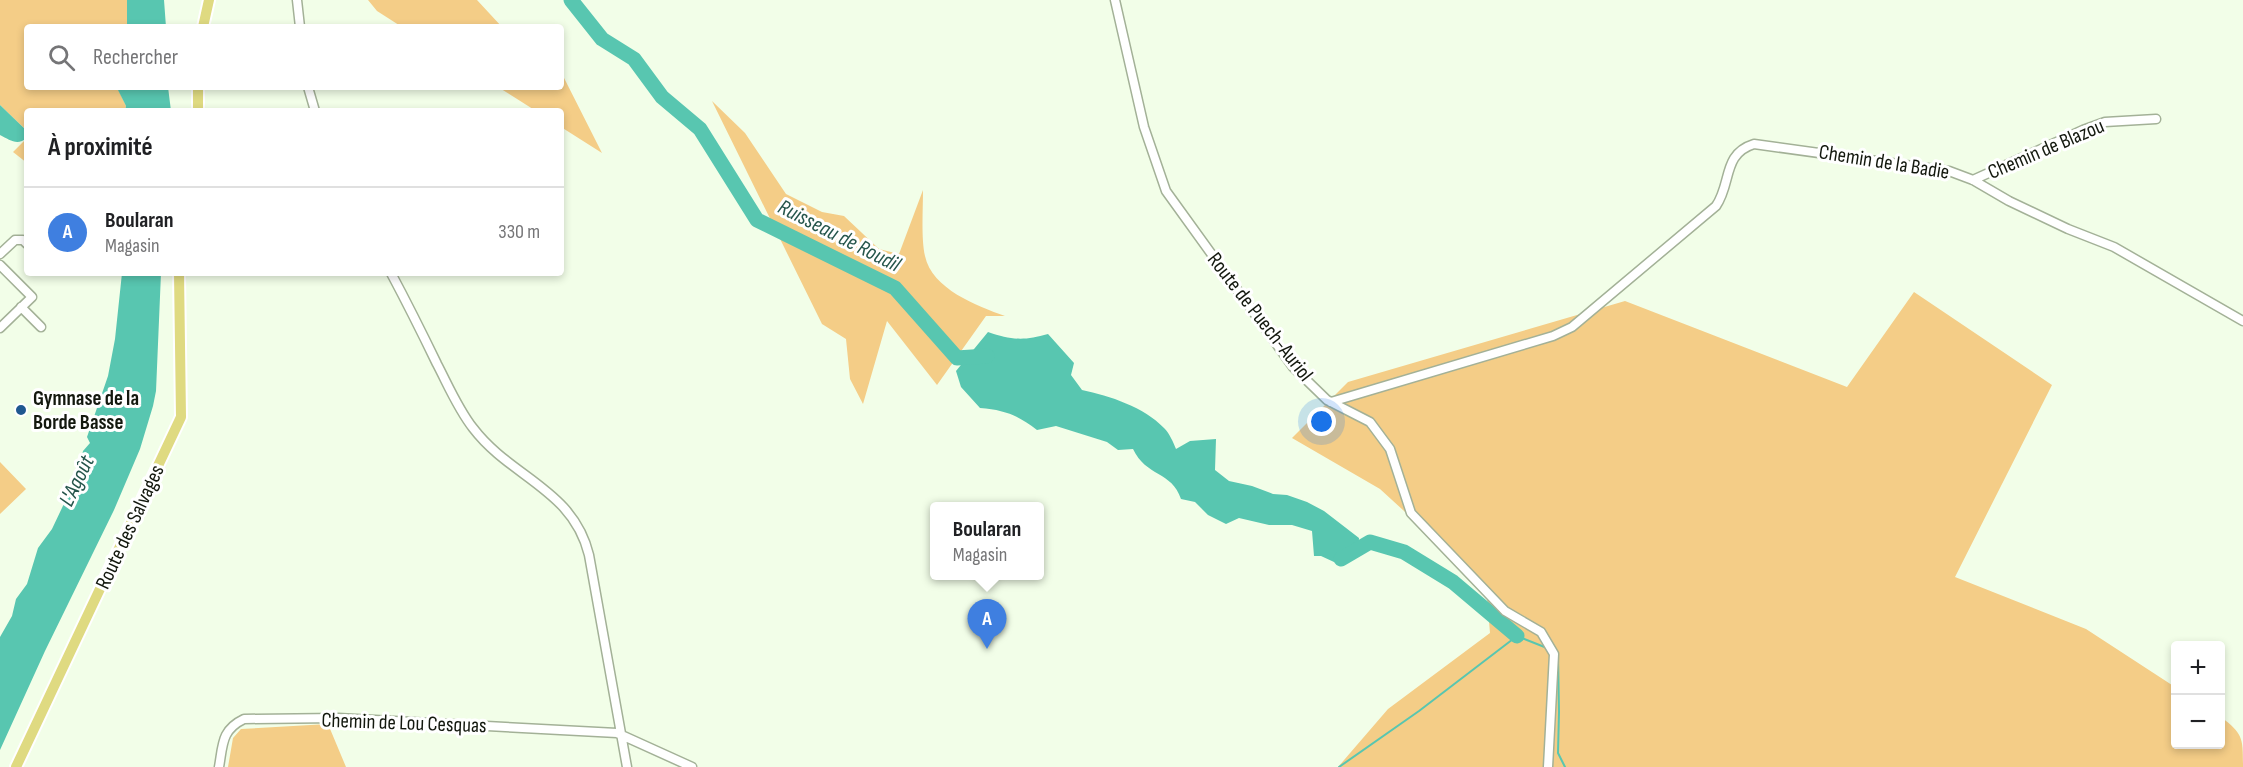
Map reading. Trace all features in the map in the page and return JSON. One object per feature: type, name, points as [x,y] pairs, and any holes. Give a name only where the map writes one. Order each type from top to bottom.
[{"type":"main road","points":[[204,24],[209,0]]},
{"type":"main road","points":[[198,90],[198,108]]},
{"type":"main road","name":"Route des Salvages","points":[[16,767],[182,417],[179,276]]},
{"type":"street","points":[[297,0],[300,24]]},
{"type":"street","name":"Route de Puech-Auriol","points":[[1115,0],[1144,127],[1166,191],[1293,367],[1331,402],[1370,422],[1390,450],[1412,513],[1504,611],[1541,632],[1552,651],[1548,767]]},
{"type":"street","points":[[310,90],[314,108]]},
{"type":"street","name":"Chemin de Blazou","points":[[1973,180],[2105,122],[2156,119]]},
{"type":"street","name":"Chemin de la Badie","points":[[1331,402],[1553,336],[1572,327],[1716,206],[1726,188],[1730,162],[1739,150],[1754,144],[1949,171],[1973,180],[2009,201],[2068,229],[2114,247],[2243,321]]},
{"type":"street","points":[[0,254],[15,240],[24,241]]},
{"type":"street","points":[[0,265],[32,297],[0,328]]},
{"type":"street","points":[[394,276],[453,395],[474,429],[499,455],[562,504],[582,532],[627,767]]},
{"type":"street","points":[[21,307],[41,327]]},
{"type":"street","name":"Chemin de Lou Cesquas","points":[[219,767],[225,735],[233,724],[244,719],[338,718],[589,731],[621,735],[692,767]]},
{"type":"shaded area","points":[[0,0],[127,0],[127,24],[24,24],[24,90],[118,90],[126,108],[24,108],[24,128],[0,105]]},
{"type":"shaded area","points":[[368,0],[477,0],[499,24],[397,24],[377,11]]},
{"type":"shaded area","points":[[564,78],[602,153],[564,129],[564,108],[531,108],[503,90],[564,90]]},
{"type":"shaded area","points":[[712,101],[745,133],[786,194],[822,212],[844,216],[879,249],[899,254],[923,190],[923,241],[929,268],[946,287],[957,295],[1005,316],[986,316],[937,385],[887,321],[863,404],[850,379],[846,339],[822,324]]},
{"type":"shaded area","points":[[24,141],[24,161],[13,152]]},
{"type":"shaded area","points":[[1914,292],[2052,385],[1955,577],[2086,629],[2171,684],[2171,749],[2225,749],[2225,720],[2238,732],[2242,742],[2243,767],[1338,767],[1388,709],[1490,633],[1486,586],[1380,489],[1292,438],[1348,382],[1625,301],[1847,387]]},
{"type":"shaded area","points":[[0,462],[26,489],[0,514]]},
{"type":"shaded area","points":[[328,724],[346,767],[228,767],[233,738],[241,729]]},
{"type":"water","points":[[127,0],[164,0],[166,24],[127,24]]},
{"type":"water","points":[[118,90],[168,90],[171,108],[126,108]]},
{"type":"water","points":[[0,105],[24,128],[24,140],[17,142],[0,135]]},
{"type":"water","name":"L'Agoût","points":[[122,276],[161,276],[156,391],[140,449],[114,510],[45,651],[0,750],[0,637],[12,616],[16,599],[27,584],[38,548],[52,529],[79,472],[83,451],[90,443],[87,437],[108,376],[115,339]]},
{"type":"water","points":[[988,332],[1018,339],[1048,334],[1074,363],[1071,375],[1082,390],[1115,399],[1147,414],[1166,430],[1176,449],[1190,441],[1216,439],[1215,470],[1229,481],[1273,494],[1287,495],[1324,511],[1359,538],[1358,554],[1334,562],[1321,556],[1314,556],[1312,531],[1292,525],[1269,525],[1239,518],[1226,524],[1208,515],[1195,502],[1181,499],[1172,483],[1145,465],[1133,449],[1118,450],[1107,442],[1056,426],[1037,430],[1010,414],[980,408],[961,387],[956,371]]},
{"type":"waterway","name":"Ruisseau de Roudil","points":[[571,0],[602,39],[634,59],[662,97],[700,129],[757,220],[895,288],[957,358],[987,356]]},
{"type":"waterway","name":"Ruisseau de Roudil","points":[[1341,559],[1370,542],[1404,552],[1453,582],[1517,636]]},
{"type":"waterway","points":[[1339,767],[1419,711],[1517,636],[1547,648]]},
{"type":"waterway","points":[[1558,655],[1558,753],[1565,767]]},
{"type":"place","name":"Gymnase de la Borde Basse","points":[[21,410]]},
{"type":"place","name":"Boularan","points":[[987,649]]}]
